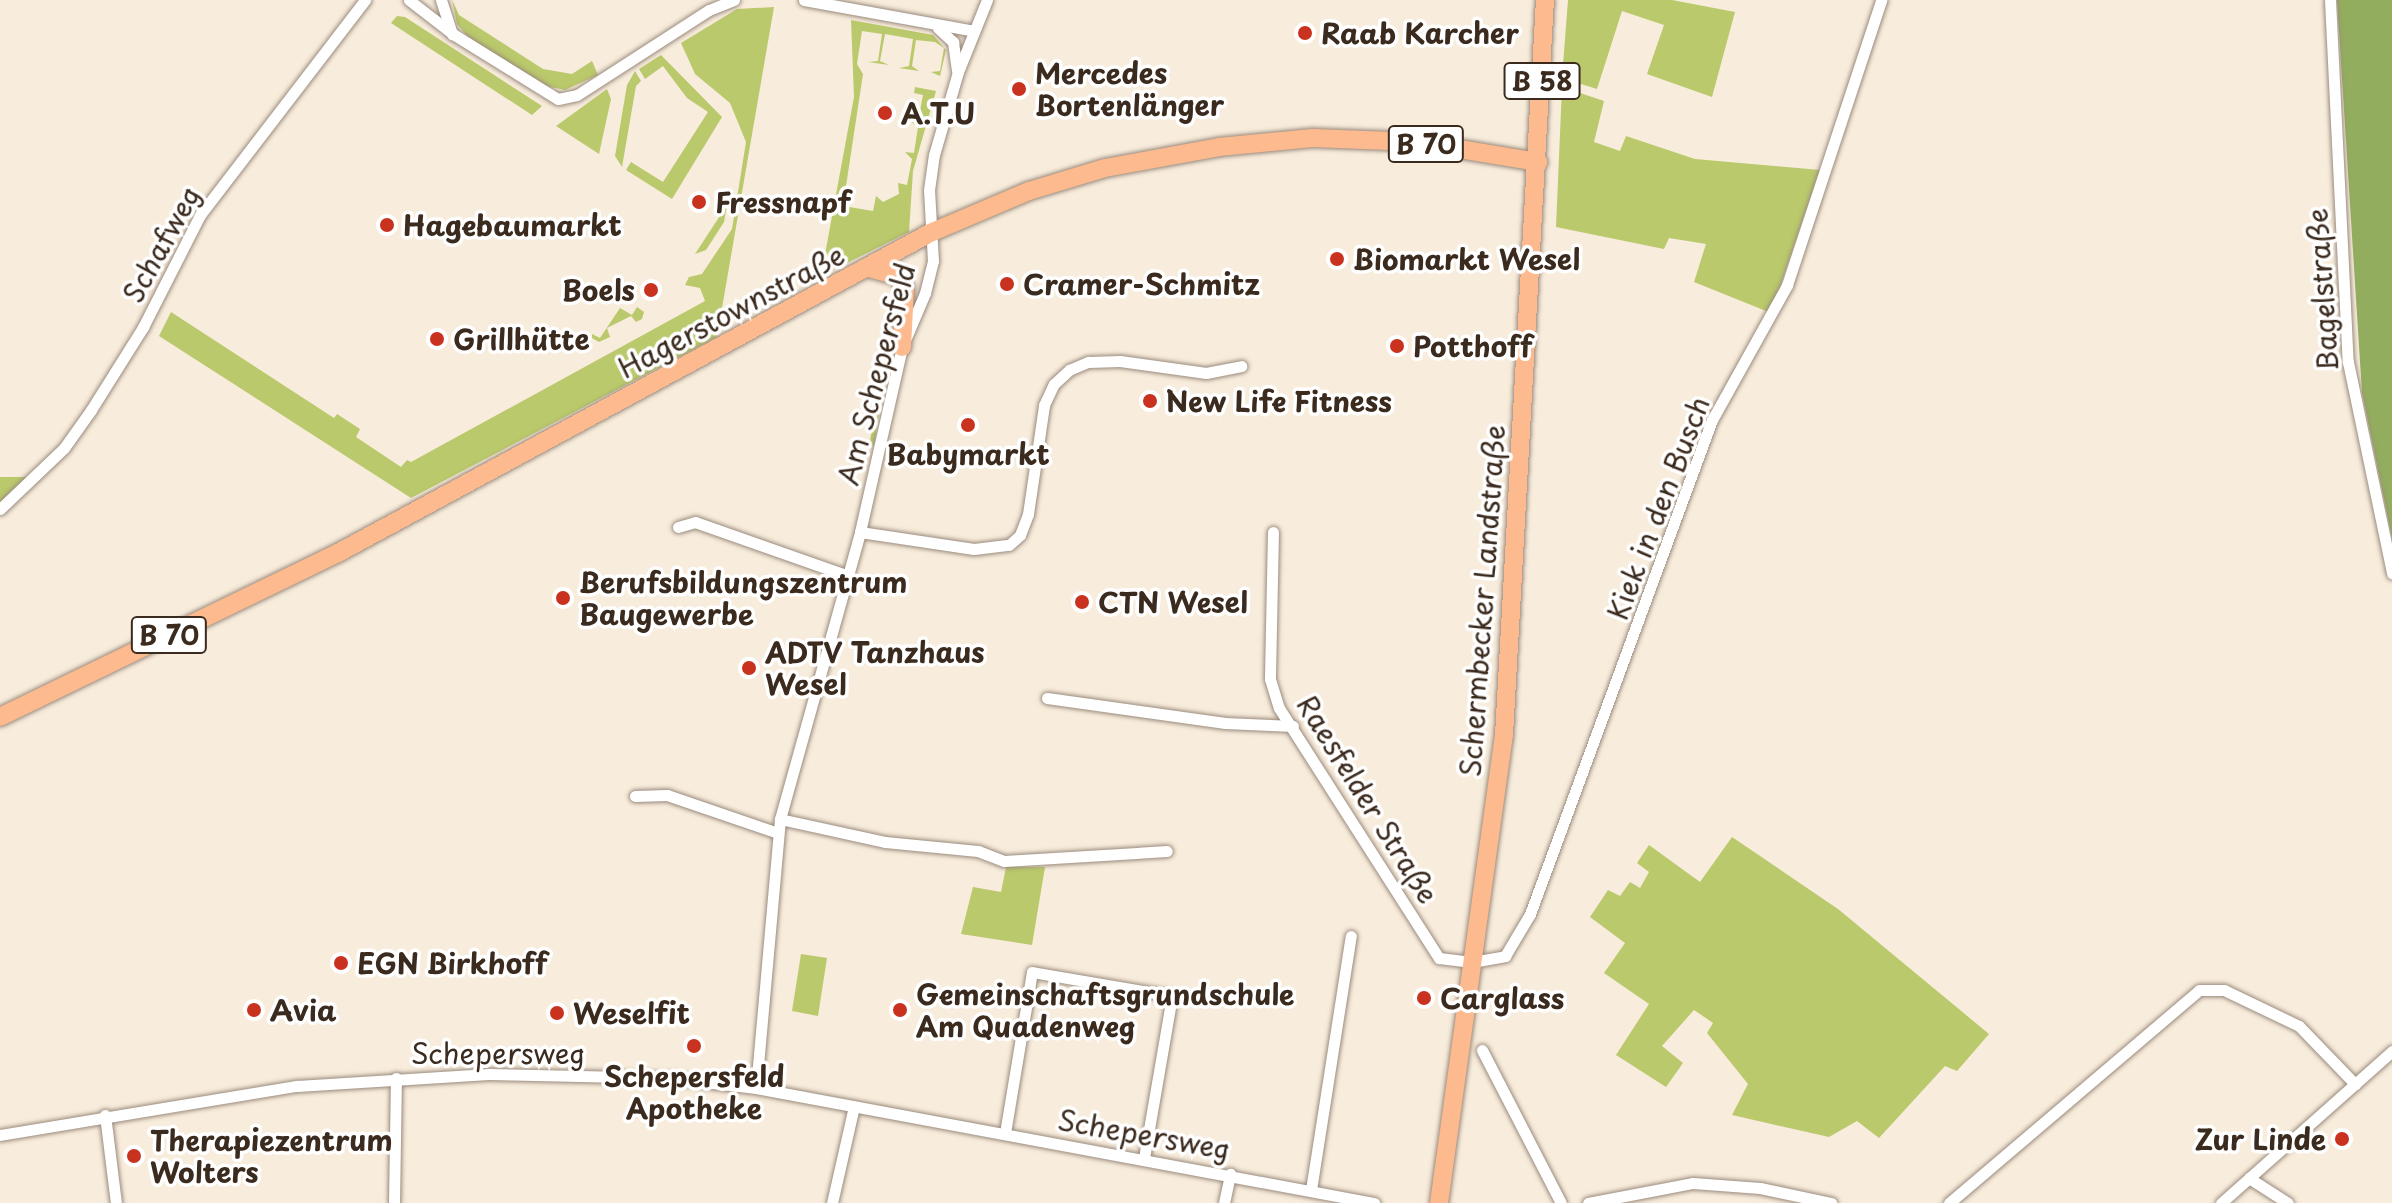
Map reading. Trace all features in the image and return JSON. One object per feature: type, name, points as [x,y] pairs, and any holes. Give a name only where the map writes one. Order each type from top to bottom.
[{"type":"main road","name":"Schermbecker Landstraße","points":[[1439,1203],[1504,735],[1545,0]]},
{"type":"main road","name":"Hagerstownstraße","points":[[0,717],[338,553],[930,233],[1044,186],[1105,168],[1219,147],[1358,138],[1538,162]]},
{"type":"main road","points":[[869,268],[898,276],[905,288],[902,347]]},
{"type":"street","name":"Schafweg","points":[[0,509],[46,467],[82,423],[143,327],[200,215],[365,0]]},
{"type":"street","points":[[409,0],[453,34],[547,96],[568,98],[734,0]]},
{"type":"street","points":[[441,0],[453,34]]},
{"type":"street","points":[[804,0],[974,31]]},
{"type":"street","name":"Am Schepersfeld","points":[[756,1088],[780,819],[860,532],[902,347],[925,293],[933,261],[930,233],[934,155],[958,72],[987,0]]},
{"type":"street","name":"Kiek in den Busch","points":[[1472,962],[1505,956],[1530,914],[1712,420],[1787,285],[1881,0]]},
{"type":"street","name":"Bagelstraße","points":[[2330,0],[2348,362],[2392,573]]},
{"type":"street","points":[[922,22],[949,36],[958,72]]},
{"type":"street","points":[[860,532],[974,549],[1009,545],[1020,535],[1028,514],[1044,405],[1054,384],[1069,370],[1088,362],[1120,361],[1206,373],[1241,366]]},
{"type":"street","points":[[678,527],[695,522],[848,576]]},
{"type":"street","name":"Raesfelder Straße","points":[[1273,532],[1270,679],[1279,708],[1439,958],[1472,962]]},
{"type":"street","points":[[1047,698],[1225,723],[1293,726]]},
{"type":"street","points":[[635,796],[667,795],[778,833]]},
{"type":"street","points":[[780,819],[885,842],[978,851],[1004,861],[1035,863],[1061,855],[1167,851]]},
{"type":"street","points":[[1311,1190],[1351,936]]},
{"type":"street","points":[[1005,1133],[1032,972],[1172,996],[1144,1158]]},
{"type":"street","points":[[1949,1203],[2199,990],[2224,990],[2299,1026],[2355,1084]]},
{"type":"street","points":[[1482,1050],[1561,1203]]},
{"type":"street","points":[[2221,1203],[2392,1051]]},
{"type":"street","name":"Schepersweg","points":[[0,1135],[105,1115],[297,1086],[489,1074],[656,1078],[756,1088],[1374,1203]]},
{"type":"street","points":[[394,1203],[396,1078]]},
{"type":"street","points":[[832,1203],[854,1106]]},
{"type":"street","points":[[105,1115],[116,1203]]},
{"type":"street","points":[[1224,1203],[1230,1174]]},
{"type":"street","points":[[2249,1178],[2288,1203]]},
{"type":"street","points":[[1588,1203],[1693,1183],[1760,1188],[1831,1203]]},
{"type":"green space","points":[[452,0],[459,15],[543,69],[572,74],[592,61],[598,75],[565,90],[546,86],[468,37],[457,24]]},
{"type":"green space","points":[[1568,0],[1672,0],[1735,12],[1712,97],[1647,74],[1664,25],[1622,11],[1597,89],[1562,78]]},
{"type":"green space","points":[[2337,0],[2392,0],[2392,538],[2362,393]]},
{"type":"green space","points":[[774,7],[717,337],[411,498],[159,336],[171,312],[334,418],[337,414],[360,429],[356,437],[401,467],[407,460],[411,462],[705,301],[700,288],[685,285],[689,277],[702,274],[732,229],[746,142],[730,103],[695,74],[681,43],[737,9]]},
{"type":"green space","points":[[397,16],[405,17],[542,106],[532,115],[391,23]]},
{"type":"green space","points":[[851,20],[933,35],[946,50],[940,76],[931,72],[940,71],[944,48],[935,42],[916,40],[912,66],[919,71],[899,68],[909,66],[913,39],[885,34],[880,61],[889,65],[868,62],[878,61],[882,34],[862,31],[857,64],[863,74],[843,206],[873,211],[876,196],[883,202],[899,194],[898,183],[907,185],[912,159],[905,152],[914,153],[918,127],[910,121],[918,122],[923,95],[914,93],[915,87],[936,91],[913,171],[909,232],[821,276],[854,97]]},
{"type":"green space","points":[[661,55],[722,117],[672,199],[626,170],[631,162],[663,182],[708,112],[687,98],[663,66],[645,79],[639,69]]},
{"type":"green space","points":[[635,71],[641,81],[636,86],[622,167],[615,156],[627,85]]},
{"type":"green space","points":[[1562,87],[1604,101],[1594,142],[1620,151],[1626,136],[1695,159],[1820,170],[1771,313],[1694,282],[1706,244],[1669,238],[1664,249],[1556,227]]},
{"type":"green space","points":[[607,89],[611,99],[599,154],[556,126]]},
{"type":"green space","points":[[727,205],[724,222],[706,250],[695,254]]},
{"type":"green space","points":[[637,307],[644,312],[642,319],[636,322],[631,316],[607,328],[610,337],[599,342],[592,338],[592,334],[600,338],[620,308],[632,315]]},
{"type":"green space","points":[[883,368],[889,370],[888,382],[883,385],[874,446],[869,446]]},
{"type":"green space","points":[[0,477],[31,477],[0,504]]},
{"type":"green space","points":[[1732,837],[1838,909],[1989,1034],[1957,1071],[1945,1066],[1879,1138],[1857,1121],[1829,1137],[1732,1115],[1748,1084],[1707,1033],[1713,1023],[1694,1010],[1662,1046],[1683,1063],[1666,1087],[1616,1055],[1649,1004],[1604,973],[1625,943],[1590,917],[1608,890],[1620,896],[1630,882],[1640,888],[1649,872],[1637,863],[1649,845],[1700,882]]},
{"type":"green space","points":[[1006,867],[1045,867],[1032,945],[961,934],[973,887],[1001,892]]},
{"type":"green space","points":[[801,954],[827,958],[818,1016],[792,1011]]},
{"type":"place","name":"Raab Karcher","points":[[1305,33]]},
{"type":"place","name":"Mercedes Bortenlänger","points":[[1019,89]]},
{"type":"place","name":"A.T.U","points":[[885,113]]},
{"type":"place","name":"Fressnapf","points":[[699,202]]},
{"type":"place","name":"Hagebaumarkt","points":[[387,225]]},
{"type":"place","name":"Biomarkt Wesel","points":[[1337,259]]},
{"type":"place","name":"Cramer-Schmitz","points":[[1007,284]]},
{"type":"place","name":"Boels","points":[[651,290]]},
{"type":"place","name":"Grillhütte","points":[[437,339]]},
{"type":"place","name":"Potthoff","points":[[1397,346]]},
{"type":"place","name":"New Life Fitness","points":[[1150,401]]},
{"type":"place","name":"Babymarkt","points":[[968,425]]},
{"type":"place","name":"Berufsbildungszentrum Baugewerbe","points":[[563,598]]},
{"type":"place","name":"CTN Wesel","points":[[1082,602]]},
{"type":"place","name":"ADTV Tanzhaus Wesel","points":[[749,668]]},
{"type":"place","name":"EGN Birkhoff","points":[[341,963]]},
{"type":"place","name":"Carglass","points":[[1424,998]]},
{"type":"place","name":"Avia","points":[[254,1010]]},
{"type":"place","name":"Gemeinschaftsgrundschule Am Quadenweg","points":[[900,1010]]},
{"type":"place","name":"Weselfit","points":[[557,1013]]},
{"type":"place","name":"Schepersfeld Apotheke","points":[[694,1046]]},
{"type":"place","name":"Zur Linde","points":[[2342,1139]]},
{"type":"place","name":"Therapiezentrum Wolters","points":[[134,1156]]}]
